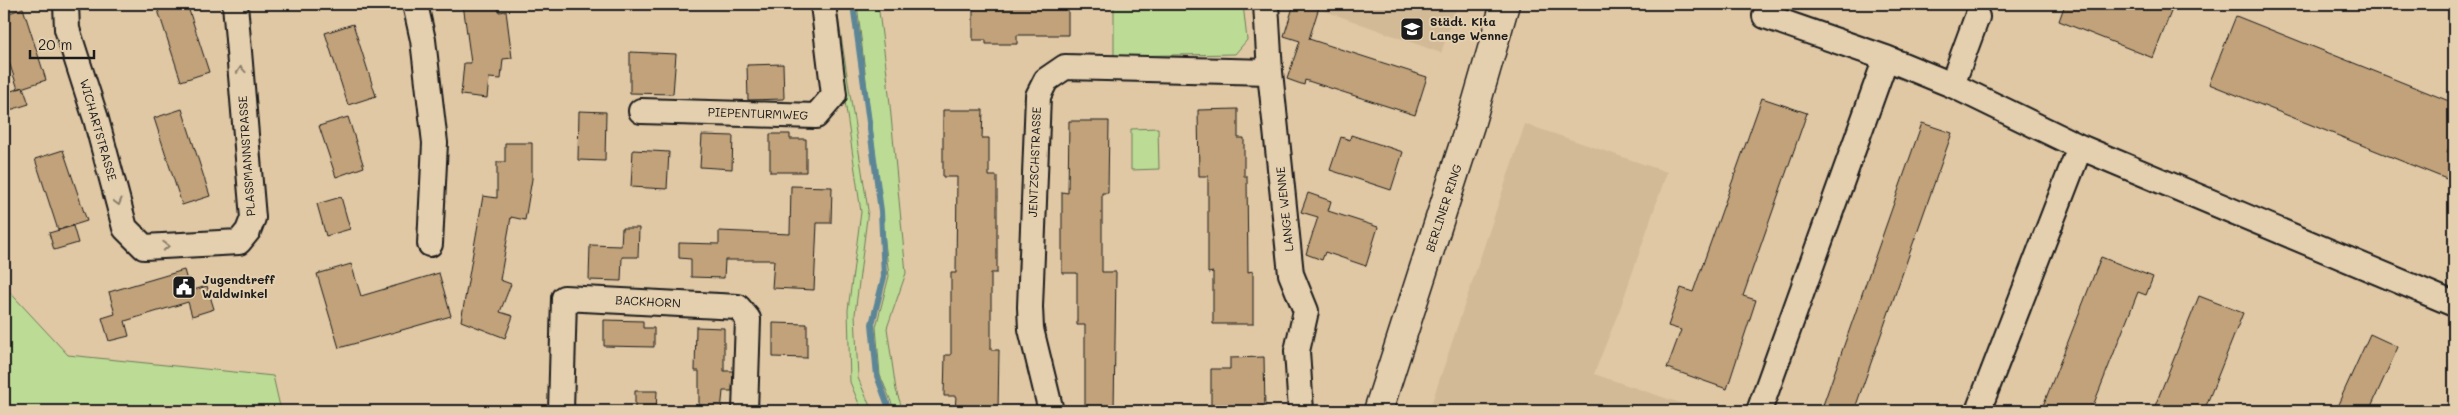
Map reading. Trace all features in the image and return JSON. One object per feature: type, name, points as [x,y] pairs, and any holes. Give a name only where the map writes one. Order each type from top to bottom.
[{"type":"main road","name":"BERLINER RING","points":[[1378,411],[1470,125],[1505,4]]},
{"type":"street","name":"WICHARTSTRASSE","points":[[66,4],[67,29],[96,119],[125,228]]},
{"type":"street","name":"PLASSMANNSTRASSE","points":[[125,228],[144,247],[239,242],[248,231],[253,218],[235,4]]},
{"type":"street","points":[[415,4],[423,40],[435,143],[430,244]]},
{"type":"street","name":"PIEPENTURMWEG","points":[[641,111],[816,116],[834,95],[823,4]]},
{"type":"street","name":"LANGE WENNE","points":[[1266,4],[1270,72],[1292,274],[1306,311],[1296,351],[1301,411]]},
{"type":"street","points":[[1765,16],[1886,58],[1952,85],[2080,147],[2454,304]]},
{"type":"street","points":[[1952,85],[1977,17]]},
{"type":"street","points":[[1759,411],[1886,58]]},
{"type":"street","name":"JENTZSCHSTRASSE","points":[[1051,411],[1031,329],[1030,307],[1038,96],[1046,80],[1065,66],[1270,72]]},
{"type":"street","points":[[1978,411],[2080,147]]},
{"type":"street","name":"BACKHORN","points":[[561,411],[564,298],[738,307],[748,319],[745,411]]},
{"type":"shaded area","name":"Städt. Kita Lange Wenne","points":[[1306,4],[1458,4],[1441,53]]},
{"type":"shaded area","points":[[1525,124],[1667,172],[1621,306],[1594,374],[1704,411],[1429,411]]},
{"type":"green space","points":[[831,4],[836,4],[868,210],[855,314],[858,378],[872,411],[862,411],[850,382],[848,310],[861,212]]},
{"type":"green space","points":[[857,4],[878,4],[887,74],[906,273],[887,328],[896,390],[903,411],[895,411],[880,375],[876,327],[889,276]]},
{"type":"green space","points":[[1114,4],[1243,4],[1247,40],[1235,54],[1114,56]]},
{"type":"green space","points":[[1158,128],[1159,169],[1131,170],[1131,129]]},
{"type":"green space","points":[[4,286],[68,355],[273,376],[281,411],[4,411]]},
{"type":"building","points":[[156,4],[187,4],[209,72],[181,81]]},
{"type":"building","points":[[463,4],[498,4],[499,12],[506,11],[512,58],[503,59],[501,79],[489,78],[487,98],[461,95],[464,63],[471,63]]},
{"type":"building","points":[[973,4],[1068,4],[1068,35],[1017,35],[1017,44],[986,44],[986,40],[973,40]]},
{"type":"building","points":[[1294,4],[1320,4],[1309,39],[1427,77],[1415,115],[1305,80],[1304,85],[1287,79],[1300,41],[1284,36]]},
{"type":"building","points":[[2065,4],[2174,4],[2153,58],[2059,21]]},
{"type":"building","points":[[23,8],[46,80],[18,89],[4,47],[4,15]]},
{"type":"building","points":[[2236,16],[2454,103],[2454,134],[2447,152],[2454,153],[2454,182],[2209,84]]},
{"type":"building","points":[[353,24],[376,96],[348,105],[325,33]]},
{"type":"building","points":[[630,52],[676,54],[673,94],[630,93]]},
{"type":"building","points":[[783,64],[784,99],[748,100],[747,65]]},
{"type":"building","points":[[23,87],[29,104],[10,110],[5,93]]},
{"type":"building","points":[[1762,98],[1807,113],[1743,296],[1756,300],[1727,389],[1667,368],[1681,330],[1668,326],[1681,288],[1693,292]]},
{"type":"building","points":[[182,109],[210,196],[182,205],[154,118]]},
{"type":"building","points":[[1238,109],[1238,138],[1244,138],[1244,176],[1247,176],[1248,272],[1253,271],[1253,324],[1213,324],[1213,272],[1208,273],[1208,176],[1199,176],[1198,110]]},
{"type":"building","points":[[943,110],[983,110],[982,138],[989,138],[989,176],[997,176],[997,273],[991,273],[991,350],[999,350],[998,411],[955,411],[956,396],[944,396],[945,355],[951,355],[951,273],[956,273],[957,177],[943,177]]},
{"type":"building","points":[[579,111],[606,112],[605,161],[578,160]]},
{"type":"building","points":[[348,117],[364,167],[336,177],[319,126]]},
{"type":"building","points":[[1069,121],[1109,121],[1108,193],[1102,193],[1102,272],[1116,272],[1114,411],[1085,411],[1085,325],[1077,325],[1077,273],[1062,273],[1062,192],[1068,193]]},
{"type":"building","points":[[1922,123],[1952,133],[1854,411],[1821,411]]},
{"type":"building","points":[[770,134],[790,134],[790,139],[806,139],[806,172],[770,172]]},
{"type":"building","points":[[702,135],[733,136],[732,169],[700,167]]},
{"type":"building","points":[[1351,135],[1403,152],[1391,190],[1330,170],[1341,137],[1350,140]]},
{"type":"building","points":[[505,143],[532,143],[532,179],[525,220],[511,217],[500,280],[511,284],[500,312],[513,316],[505,338],[461,321],[483,196],[497,198],[497,162],[505,162]]},
{"type":"building","points":[[63,150],[87,221],[58,230],[35,159]]},
{"type":"building","points":[[633,150],[669,152],[667,189],[631,187]]},
{"type":"building","points":[[791,186],[832,187],[831,223],[817,223],[814,290],[772,288],[774,260],[725,260],[724,278],[691,277],[691,259],[679,258],[679,243],[719,244],[719,231],[790,234]]},
{"type":"building","points":[[1308,193],[1331,201],[1328,211],[1378,227],[1366,266],[1325,252],[1322,260],[1306,254],[1318,217],[1301,212]]},
{"type":"building","points":[[341,197],[350,229],[326,236],[317,204]]},
{"type":"building","points":[[73,226],[78,243],[54,250],[49,233]]},
{"type":"building","points":[[622,228],[639,228],[638,257],[622,257],[621,281],[589,280],[590,245],[621,246]]},
{"type":"building","points":[[2101,257],[2153,277],[2146,295],[2138,292],[2091,411],[2041,411]]},
{"type":"building","points":[[351,264],[361,296],[439,273],[451,316],[339,348],[317,274]]},
{"type":"building","points":[[184,270],[190,291],[207,286],[214,309],[192,316],[188,302],[125,321],[129,336],[109,341],[102,318],[115,314],[109,292]]},
{"type":"building","points":[[2199,296],[2243,313],[2204,411],[2153,411]]},
{"type":"building","points":[[604,320],[643,321],[643,328],[654,328],[654,347],[604,346]]},
{"type":"building","points":[[773,323],[807,324],[807,358],[773,357]]},
{"type":"building","points":[[696,327],[724,328],[724,371],[733,371],[732,391],[723,391],[721,411],[699,411],[699,371],[695,371]]},
{"type":"building","points":[[2370,334],[2398,347],[2369,411],[2335,411]]},
{"type":"building","points":[[1264,357],[1265,411],[1211,411],[1211,369],[1230,369],[1230,358]]},
{"type":"building","points":[[635,391],[657,391],[656,411],[635,411]]},
{"type":"waterway","points":[[853,4],[881,211],[884,277],[872,324],[877,376],[890,411]]},
{"type":"place","name":"Städt. Kita Lange Wenne","points":[[1412,29]]},
{"type":"place","name":"Jugendtreff Waldwinkel","points":[[184,287]]}]
